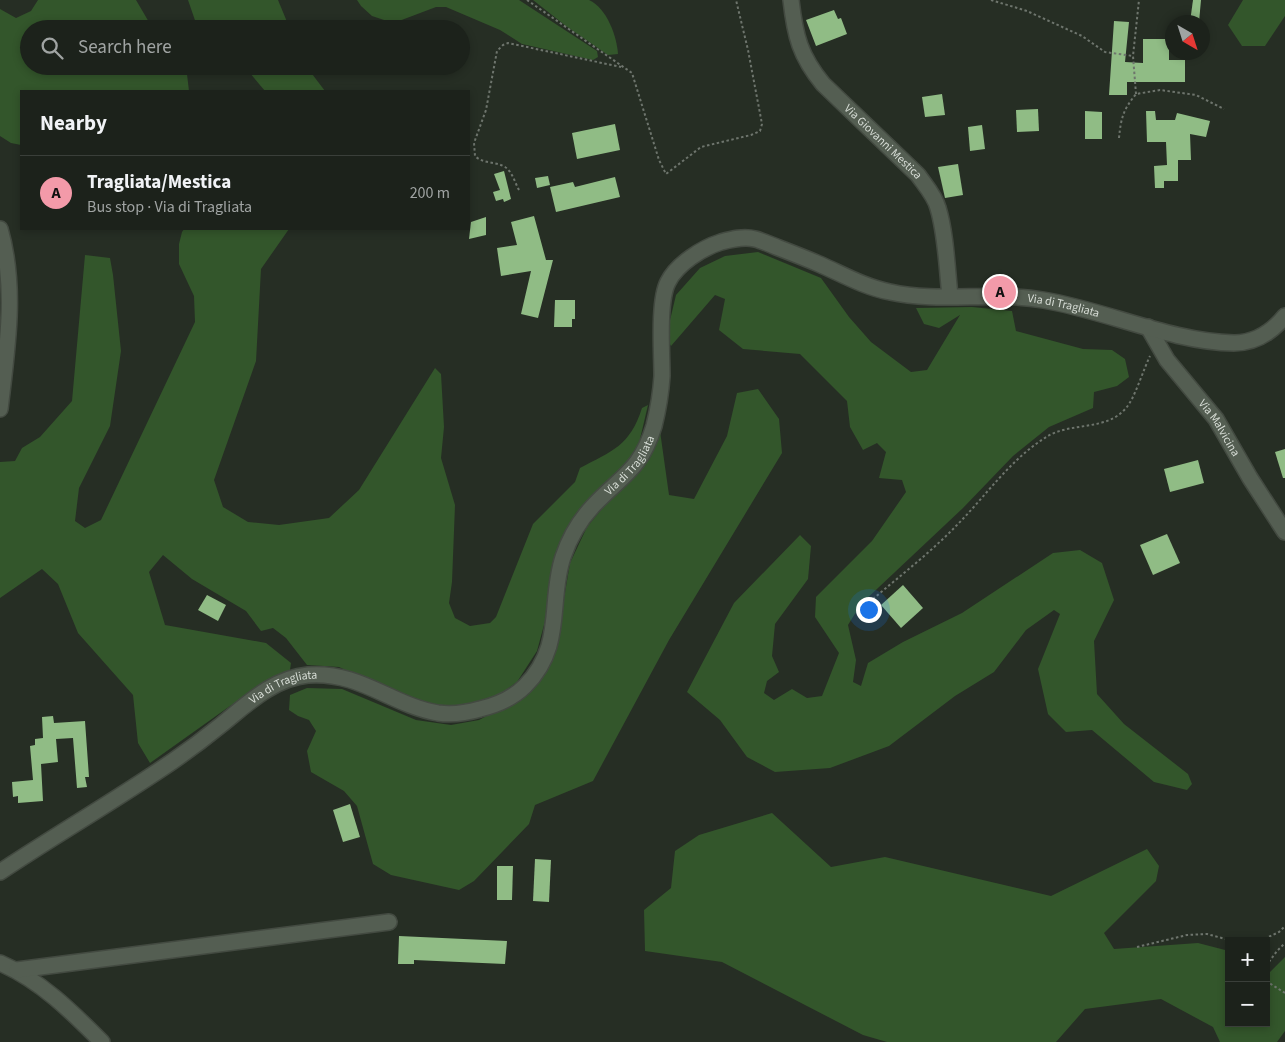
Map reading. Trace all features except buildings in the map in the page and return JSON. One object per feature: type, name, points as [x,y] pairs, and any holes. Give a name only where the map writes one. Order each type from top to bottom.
[{"type":"street","name":"Via Giovanni Mestica","points":[[791,0],[800,50],[813,71],[823,84],[918,175],[930,192],[938,207],[942,225],[950,296]]},
{"type":"street","points":[[0,229],[7,264],[10,294],[0,409]]},
{"type":"street","name":"Via di Tragliata","points":[[0,872],[173,761],[252,700],[293,678],[311,675],[345,678],[416,706],[438,713],[452,714],[491,706],[511,697],[523,688],[532,678],[550,642],[555,621],[561,563],[570,540],[587,513],[601,498],[627,476],[644,452],[654,425],[662,380],[662,320],[666,284],[676,271],[704,250],[722,242],[733,239],[755,239],[892,293],[920,296],[1016,296],[1047,300],[1194,338],[1239,343],[1261,337],[1285,316]]},
{"type":"street","name":"Via Malvicina","points":[[1148,327],[1156,343],[1172,366],[1216,419],[1250,478],[1285,532]]},
{"type":"street","points":[[17,970],[389,922]]},
{"type":"street","points":[[0,963],[17,970],[51,994],[102,1042]]},
{"type":"path","points":[[527,0],[632,73],[659,160],[666,174],[701,147],[751,136],[760,131],[762,124],[736,0]]},
{"type":"path","points":[[991,0],[1027,10],[1082,36],[1104,52],[1133,56]]},
{"type":"path","points":[[1118,138],[1121,119],[1126,107],[1136,94],[1133,56],[1139,0]]},
{"type":"path","points":[[519,190],[510,171],[504,166],[479,160],[475,156],[474,143],[486,110],[497,51],[508,44],[623,67]]},
{"type":"path","points":[[1136,94],[1160,90],[1196,95],[1224,109]]},
{"type":"path","points":[[873,599],[956,527],[1015,461],[1041,440],[1052,434],[1104,422],[1117,416],[1127,408],[1156,343]]},
{"type":"path","points":[[1268,937],[1279,932],[1285,926]]},
{"type":"path","points":[[1137,947],[1194,935],[1207,934],[1225,939]]},
{"type":"path","points":[[1270,961],[1285,943]]},
{"type":"path","points":[[1268,982],[1285,993]]},
{"type":"green space","points":[[38,0],[136,0],[148,20],[20,20],[20,75],[187,75],[189,90],[20,90],[20,145],[11,143],[0,136],[0,9],[16,18],[31,11]]},
{"type":"green space","points":[[188,0],[278,0],[286,20],[195,20]]},
{"type":"green space","points":[[357,0],[519,0],[597,51],[598,57],[593,60],[522,44],[500,30],[446,7],[436,7],[402,20],[384,20],[372,16]]},
{"type":"green space","points":[[533,0],[589,0],[601,9],[606,16],[616,40],[618,54],[608,55]]},
{"type":"green space","points":[[1243,0],[1285,0],[1285,16],[1265,46],[1242,46],[1228,25]]},
{"type":"green space","points":[[252,75],[313,75],[324,90],[264,90]]},
{"type":"green space","points":[[183,230],[288,230],[261,269],[256,361],[214,480],[223,507],[248,522],[279,525],[329,518],[359,490],[435,368],[441,374],[444,427],[441,458],[455,505],[452,582],[449,603],[455,618],[470,626],[490,623],[496,617],[533,524],[575,482],[580,468],[611,452],[626,439],[632,431],[642,408],[648,405],[637,452],[622,472],[584,504],[561,545],[548,610],[537,651],[517,682],[495,698],[456,710],[398,694],[339,667],[307,665],[286,638],[273,628],[261,631],[246,611],[192,579],[163,555],[149,572],[165,625],[266,643],[291,663],[290,670],[230,706],[150,763],[138,743],[133,695],[78,633],[58,584],[42,569],[0,598],[0,462],[15,461],[22,448],[40,437],[72,401],[85,255],[110,258],[121,351],[110,426],[79,488],[75,521],[85,528],[101,520],[195,322],[194,296],[179,264],[179,244]]},
{"type":"green space","points":[[758,252],[821,278],[849,317],[871,342],[911,372],[927,370],[960,315],[939,328],[924,324],[916,308],[972,307],[1012,311],[1016,331],[1083,349],[1112,350],[1125,359],[1129,377],[1117,386],[1094,392],[1093,408],[1049,427],[1013,456],[963,508],[861,604],[848,625],[856,660],[853,682],[861,686],[868,663],[903,642],[962,613],[1053,553],[1080,550],[1102,563],[1114,600],[1094,641],[1097,694],[1124,724],[1188,774],[1192,784],[1187,790],[1154,782],[1092,730],[1066,732],[1048,714],[1038,669],[1060,614],[1054,610],[1026,630],[994,672],[955,696],[889,746],[830,768],[775,772],[747,757],[720,720],[687,692],[734,603],[800,535],[811,546],[808,579],[775,624],[772,656],[779,672],[767,681],[764,693],[774,700],[792,689],[807,698],[822,696],[839,653],[815,617],[816,597],[872,541],[906,492],[902,480],[879,478],[886,452],[877,443],[863,450],[850,427],[847,401],[800,354],[743,349],[719,330],[725,299],[715,295],[671,346],[666,337],[676,295],[700,268],[725,256]]},
{"type":"green space","points":[[758,389],[779,419],[782,453],[669,640],[593,781],[535,805],[529,824],[474,881],[459,890],[391,875],[373,864],[357,806],[344,791],[311,772],[307,751],[316,731],[309,720],[289,710],[290,695],[307,688],[342,689],[416,720],[451,725],[479,720],[525,696],[545,672],[556,646],[570,563],[587,527],[613,495],[640,472],[660,431],[669,495],[694,499],[727,436],[737,393]]},
{"type":"green space","points":[[772,813],[831,867],[885,857],[1051,896],[1147,849],[1159,866],[1156,881],[1104,933],[1114,949],[1198,943],[1225,950],[1225,1027],[1270,1027],[1270,972],[1285,957],[1285,1031],[1277,1042],[1220,1042],[1213,1027],[1161,999],[1085,1009],[1056,1042],[887,1042],[863,1035],[722,962],[645,951],[644,910],[671,888],[675,851],[699,835]]},
{"type":"place","name":"Tragliata/Mestica","points":[[1000,292]]}]
